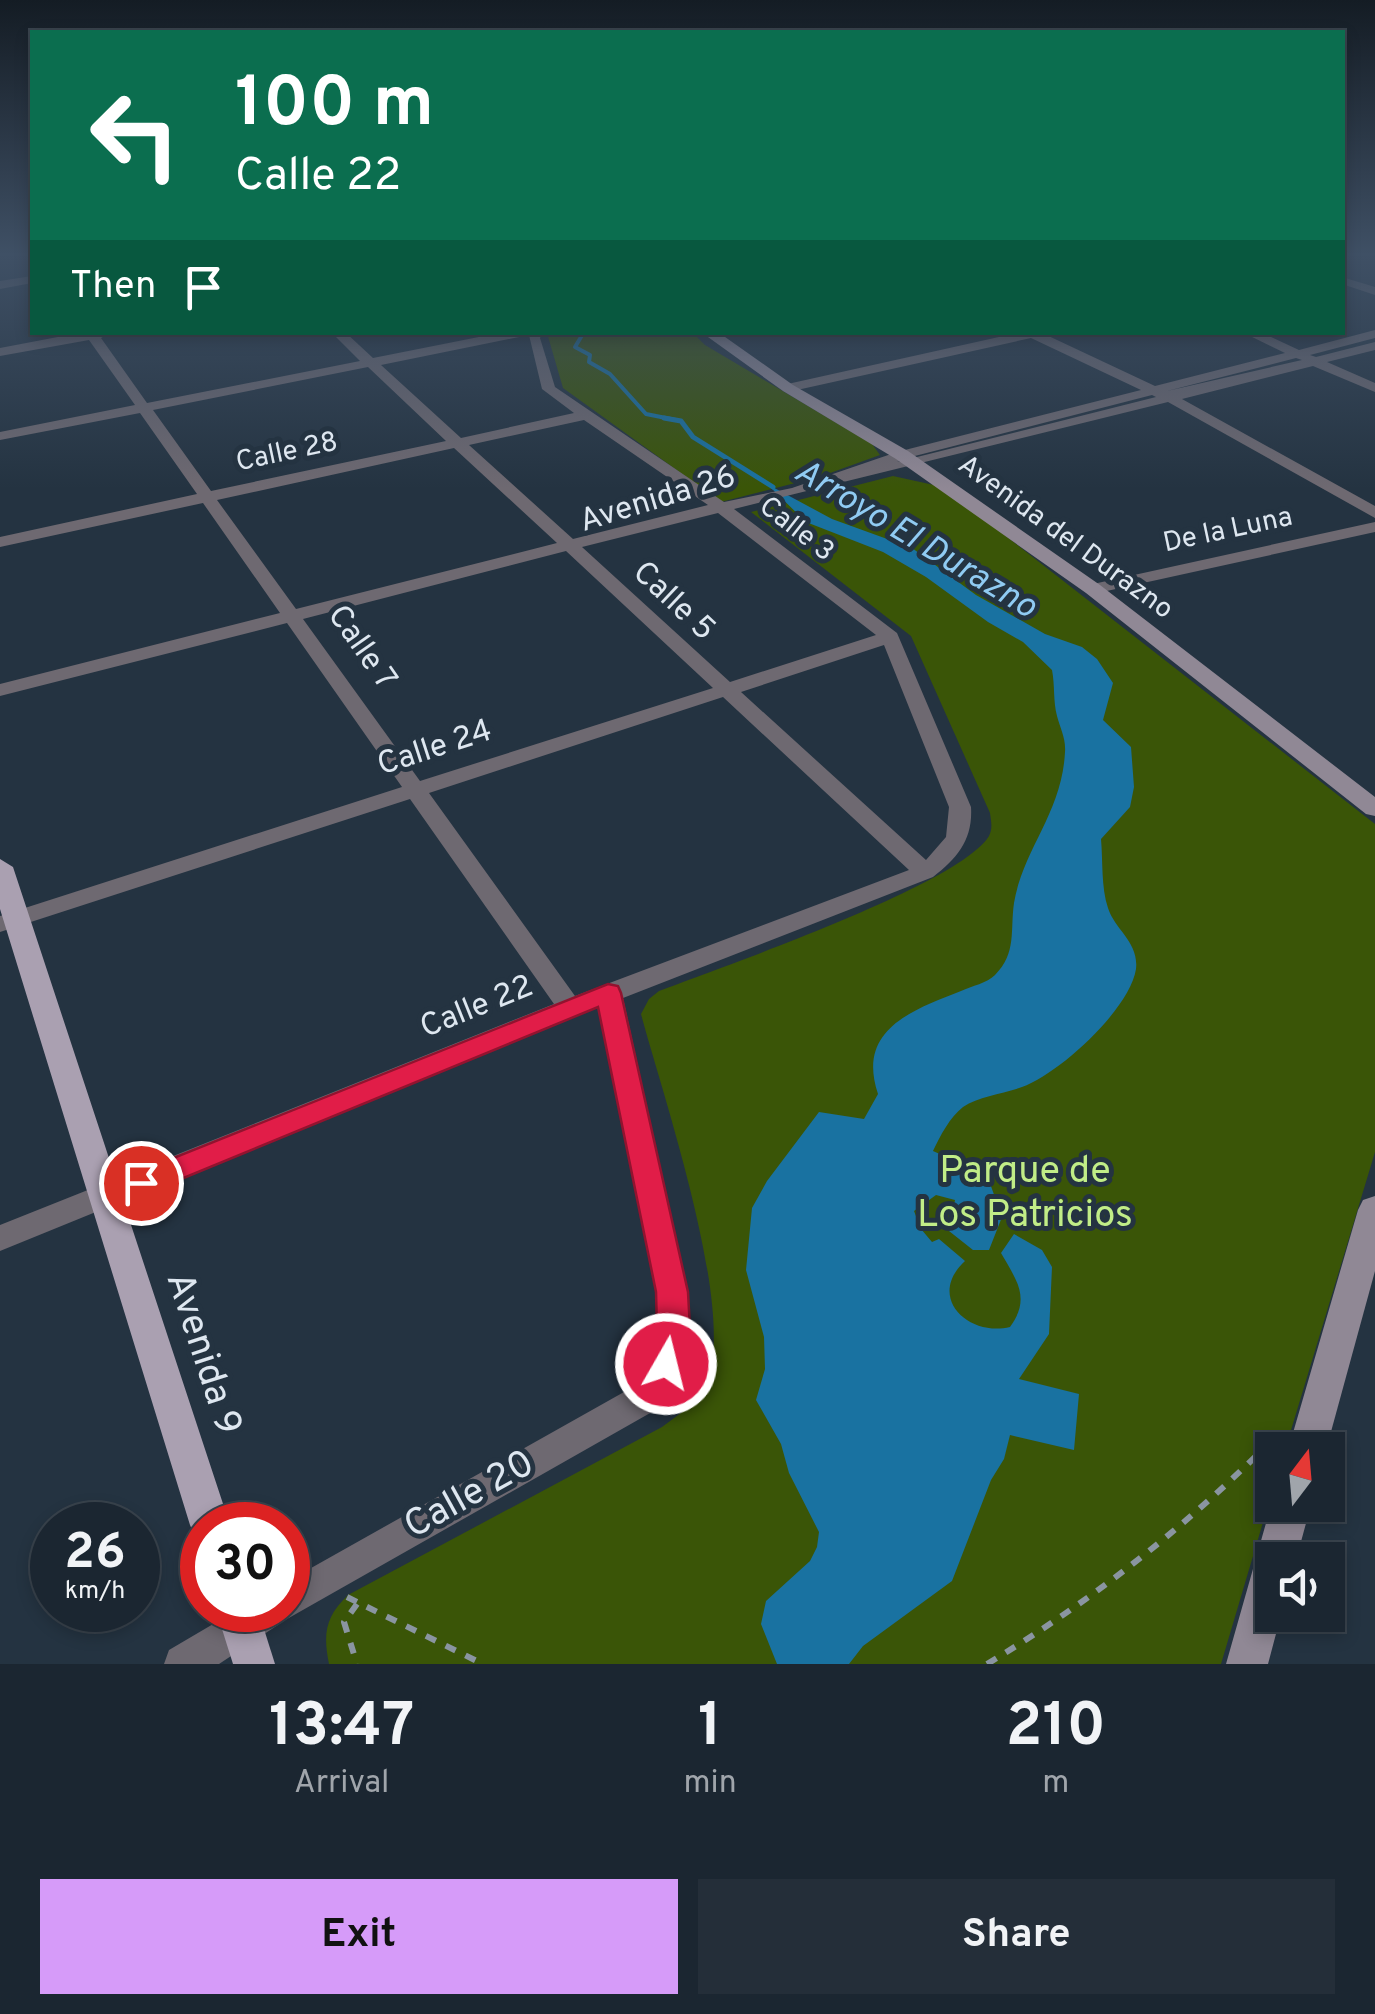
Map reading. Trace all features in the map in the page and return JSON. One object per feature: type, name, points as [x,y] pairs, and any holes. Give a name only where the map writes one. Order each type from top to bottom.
[{"type":"main road","name":"Avenida del Durazno","points":[[712,335],[788,388],[909,460],[1094,589],[1375,810]]},
{"type":"main road","name":"Avenida 9","points":[[0,867],[8,921],[106,1198],[203,1502]]},
{"type":"main road","points":[[1298,1432],[1369,1246],[1375,1210]]},
{"type":"main road","points":[[1247,1664],[1256,1632]]},
{"type":"street","points":[[909,460],[1375,334]]},
{"type":"street","points":[[0,352],[93,335]]},
{"type":"street","name":"Calle 7","points":[[99,335],[144,406],[570,1008]]},
{"type":"street","name":"Calle 5","points":[[340,335],[926,872]]},
{"type":"street","points":[[0,436],[511,335]]},
{"type":"street","name":"Calle 3","points":[[536,335],[549,389],[727,511],[890,637],[953,787],[962,825]]},
{"type":"street","points":[[788,388],[1021,335]]},
{"type":"street","points":[[1034,335],[1174,400],[1375,513]]},
{"type":"street","points":[[1255,335],[1375,388]]},
{"type":"street","points":[[909,460],[1174,400],[1375,346]]},
{"type":"street","name":"Calle 28","points":[[0,542],[585,415]]},
{"type":"street","name":"Avenida 26","points":[[0,690],[299,621],[909,460]]},
{"type":"street","name":"De la Luna","points":[[1094,589],[1375,527]]},
{"type":"street","name":"Avenida 26","points":[[0,706],[299,621]]},
{"type":"street","name":"Calle 24","points":[[8,921],[890,637]]},
{"type":"street","name":"Calle 22","points":[[0,1238],[570,1008],[926,872],[950,854],[962,825]]},
{"type":"street","name":"Calle 20","points":[[310,1587],[654,1393],[674,1329],[672,1292],[608,993]]},
{"type":"street","points":[[182,1664],[243,1632]]},
{"type":"path","points":[[987,1664],[1038,1634],[1255,1468]]},
{"type":"path","points":[[323,1578],[357,1604],[483,1664]]},
{"type":"path","points":[[357,1604],[344,1622],[357,1664]]},
{"type":"green space","points":[[548,335],[695,335],[705,345],[872,444],[880,455],[819,477],[721,502],[563,388]]},
{"type":"green space","name":"Parque de Los Patricios","points":[[893,476],[943,487],[1375,824],[1375,1152],[1290,1432],[1255,1432],[1255,1522],[1263,1522],[1221,1664],[329,1664],[328,1626],[334,1611],[348,1595],[662,1427],[692,1403],[705,1385],[713,1353],[713,1310],[694,1203],[641,1014],[649,999],[659,991],[889,900],[969,856],[989,836],[990,813],[911,636],[751,512]]},
{"type":"water","points":[[767,484],[832,519],[912,548],[976,595],[1045,634],[1082,647],[1097,659],[1113,683],[1103,720],[1131,747],[1134,787],[1130,807],[1101,839],[1108,908],[1136,960],[1131,985],[1091,1038],[1055,1069],[1022,1087],[963,1107],[939,1139],[933,1151],[987,1175],[1002,1217],[989,1250],[973,1250],[949,1231],[955,1200],[936,1195],[914,1211],[932,1242],[939,1239],[965,1261],[954,1275],[951,1300],[967,1320],[980,1326],[1010,1327],[1020,1307],[1019,1290],[1001,1253],[1014,1234],[1042,1250],[1052,1267],[1049,1334],[1019,1379],[1079,1394],[1074,1450],[1010,1435],[1004,1459],[991,1480],[952,1581],[863,1646],[849,1664],[777,1664],[761,1624],[766,1601],[810,1561],[819,1532],[789,1473],[781,1444],[756,1400],[765,1369],[764,1337],[746,1270],[752,1208],[767,1181],[819,1112],[864,1119],[878,1094],[873,1072],[875,1053],[893,1025],[925,1006],[988,980],[1002,967],[1010,950],[1019,884],[1057,794],[1065,747],[1052,670],[1023,642],[883,552],[806,522]]},
{"type":"waterway","name":"Arroyo El Durazno","points":[[582,335],[575,347],[590,355],[589,362],[610,374],[646,414],[676,420]]},
{"type":"waterway","name":"Arroyo El Durazno","points":[[664,418],[681,421],[693,437],[773,487]]},
{"type":"route","points":[[141,1183],[608,993],[672,1292],[674,1329],[666,1364]]}]
